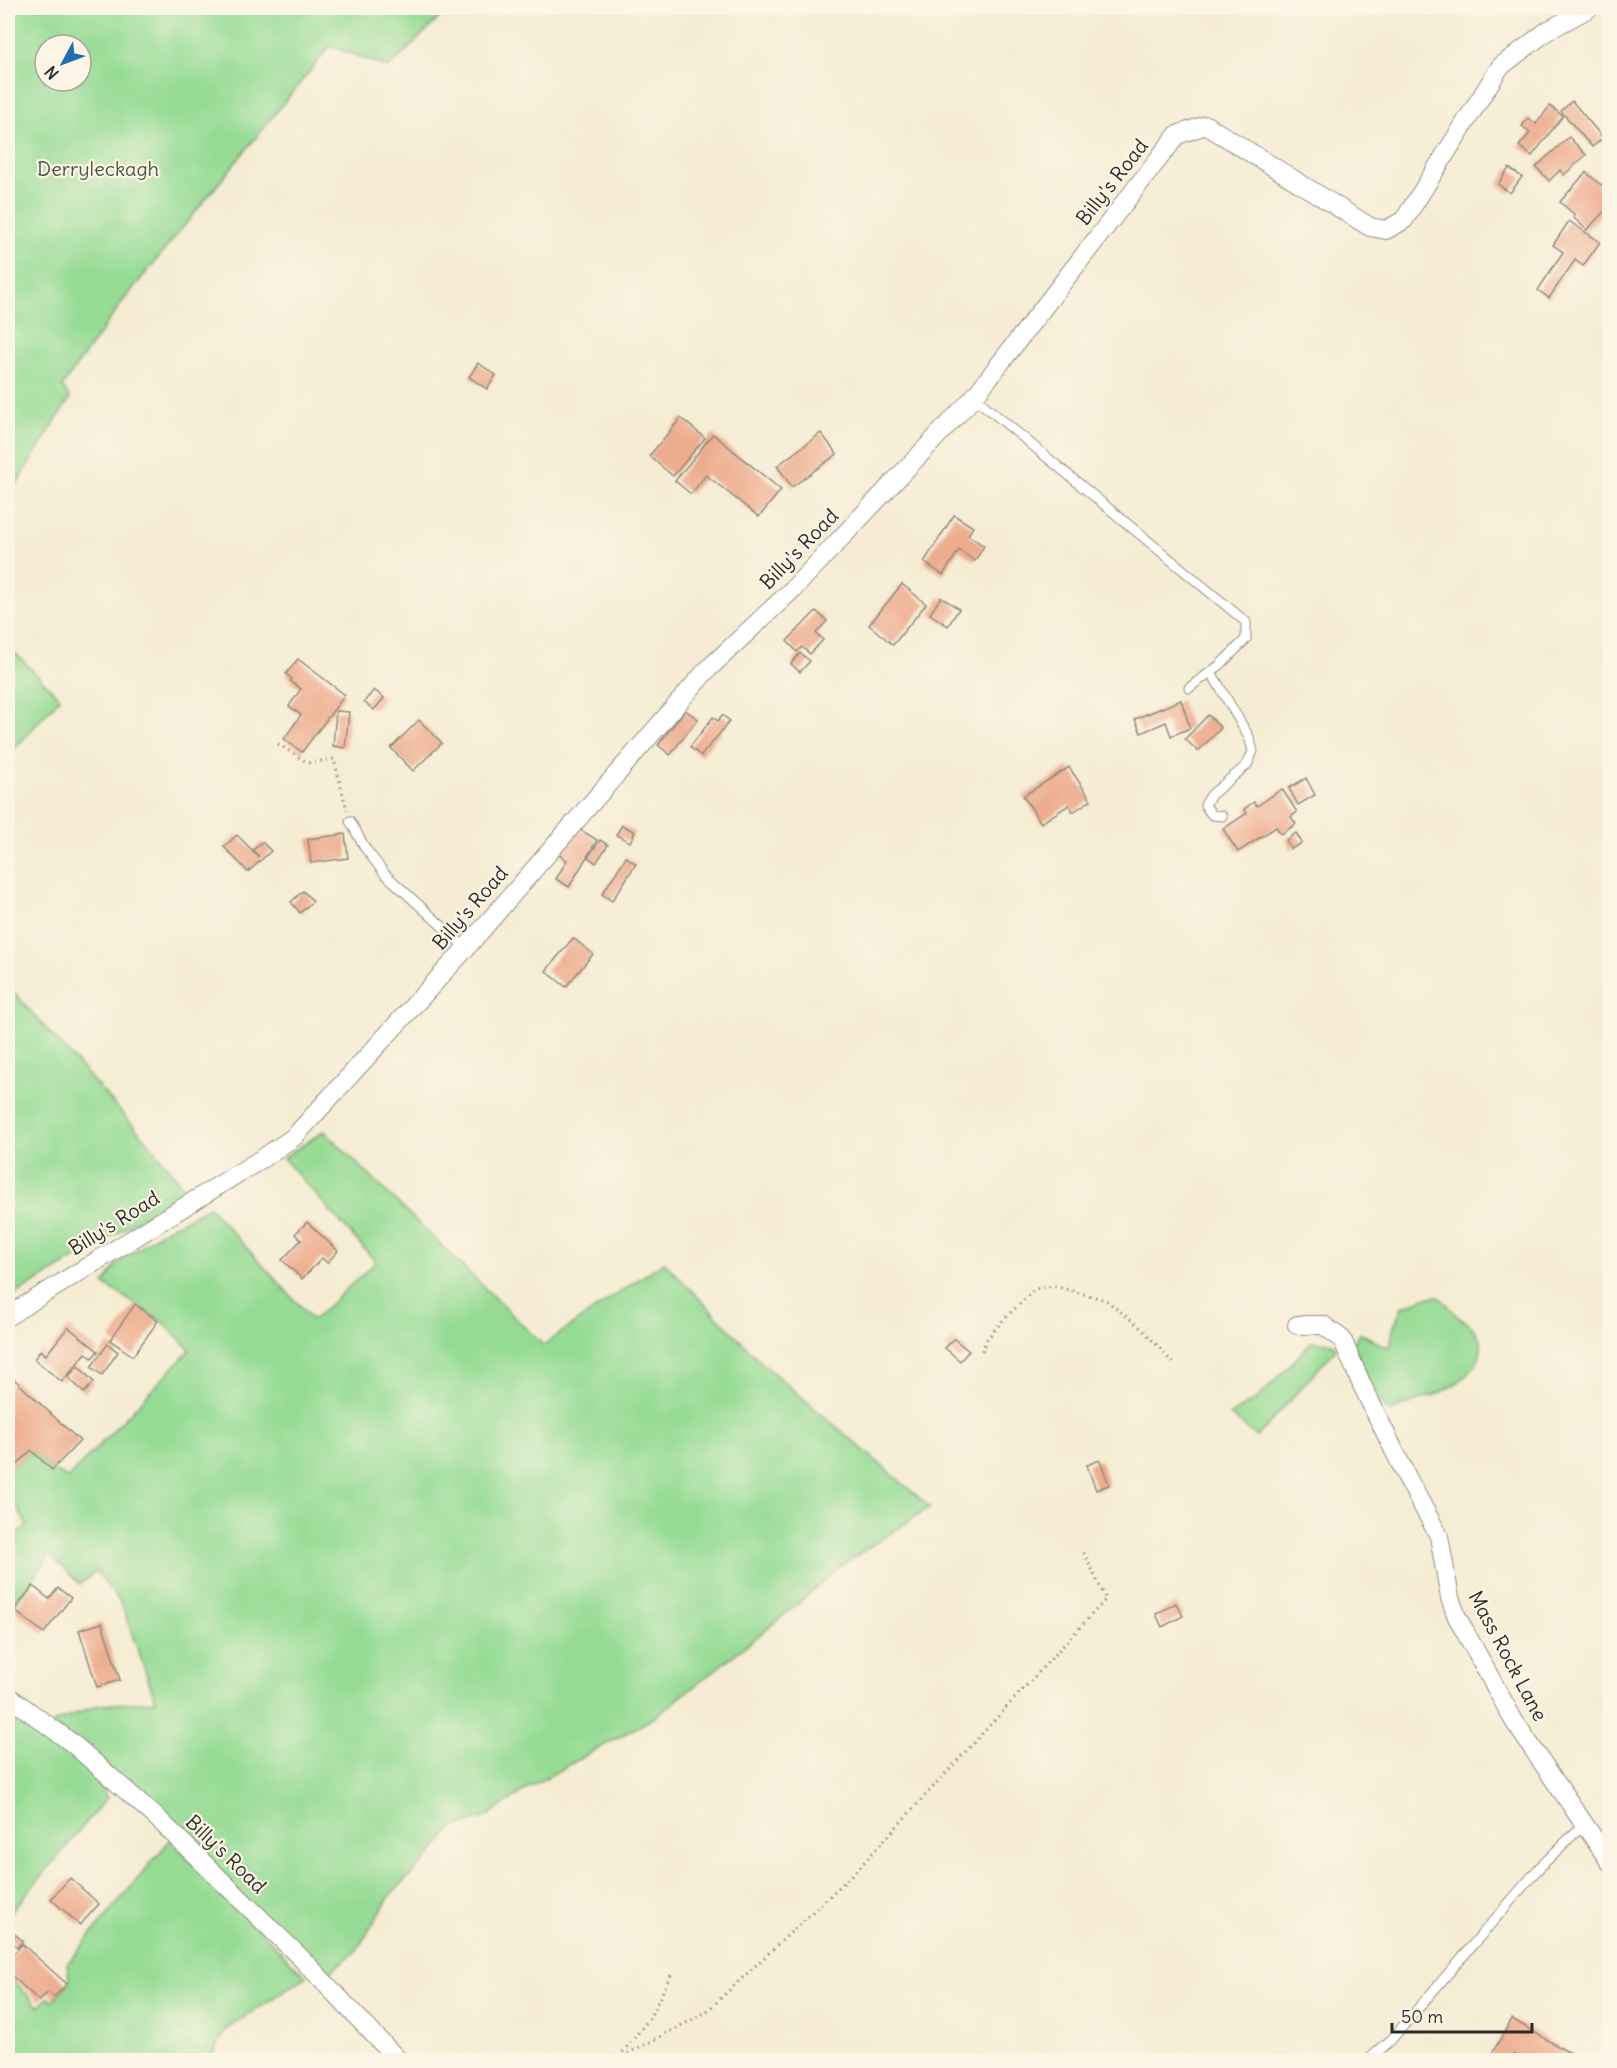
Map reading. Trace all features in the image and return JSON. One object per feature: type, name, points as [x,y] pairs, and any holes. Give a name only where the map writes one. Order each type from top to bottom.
[{"type":"street","name":"Billy's Road","points":[[8,1316],[294,1137],[465,948],[705,672],[794,588],[974,397],[1178,135],[1206,125],[1370,227],[1386,230],[1404,220],[1500,67],[1547,31],[1589,8]]},
{"type":"street","name":"Mass Rock Lane","points":[[1296,1325],[1323,1324],[1342,1339],[1405,1473],[1439,1536],[1450,1598],[1457,1617],[1514,1721],[1610,1862]]},
{"type":"street","name":"Billy's Road","points":[[8,1696],[72,1743],[154,1816],[301,1958],[398,2061]]},
{"type":"lane","points":[[974,397],[1246,622],[1246,639],[1189,688]]},
{"type":"lane","points":[[1210,672],[1249,737],[1254,751],[1248,765],[1211,795],[1205,805],[1212,815],[1222,816]]},
{"type":"lane","points":[[350,821],[365,848],[385,874],[465,948]]},
{"type":"lane","points":[[1368,2061],[1391,2040],[1538,1869],[1585,1823]]},
{"type":"path","points":[[278,744],[308,763],[334,759],[350,821]]},
{"type":"path","points":[[982,1351],[987,1339],[1035,1289],[1054,1287],[1106,1300],[1142,1329],[1174,1364]]},
{"type":"path","points":[[616,2060],[705,2013],[854,1873],[1106,1599],[1082,1549]]},
{"type":"path","points":[[616,2060],[649,2019],[671,1975]]},
{"type":"green space","name":"Derryleckagh","points":[[8,8],[449,8],[389,68],[330,46],[123,301],[62,386],[70,398],[8,497]]},
{"type":"green space","points":[[8,646],[60,698],[8,756]]},
{"type":"green space","points":[[8,986],[155,1150],[186,1191],[8,1299]]},
{"type":"green space","points":[[324,1131],[543,1345],[664,1262],[763,1364],[930,1507],[839,1567],[798,1604],[655,1717],[529,1787],[486,1817],[453,1828],[429,1857],[391,1894],[357,1950],[326,1975],[53,1723],[99,1705],[156,1701],[121,1603],[96,1571],[80,1584],[50,1555],[8,1614],[8,1540],[27,1526],[8,1490],[8,1457],[16,1465],[31,1450],[52,1470],[68,1478],[190,1350],[163,1322],[104,1284],[117,1264],[160,1233],[209,1207],[313,1320],[376,1262],[283,1158]]},
{"type":"green space","points":[[1438,1296],[1457,1316],[1472,1327],[1479,1338],[1481,1348],[1478,1359],[1465,1377],[1445,1390],[1392,1411],[1384,1409],[1379,1397],[1373,1397],[1353,1343],[1360,1334],[1390,1347],[1393,1329],[1402,1307],[1424,1298]]},
{"type":"green space","points":[[1312,1342],[1332,1343],[1336,1349],[1257,1437],[1230,1415],[1263,1393]]},
{"type":"green space","points":[[8,1703],[94,1770],[107,1798],[8,1916]]},
{"type":"green space","points":[[170,1840],[306,1977],[225,2030],[211,2060],[8,2060],[8,1975],[39,2007],[48,1997],[52,2001],[70,1982],[67,1964]]},
{"type":"building","points":[[1572,101],[1603,138],[1592,147],[1561,111]]},
{"type":"building","points":[[1550,106],[1563,116],[1532,156],[1519,146],[1530,133],[1522,126],[1528,118],[1536,124]]},
{"type":"building","points":[[1569,137],[1586,155],[1564,175],[1560,170],[1549,181],[1536,167]]},
{"type":"building","points":[[1509,168],[1522,177],[1510,193],[1498,184]]},
{"type":"building","points":[[1586,172],[1601,185],[1610,175],[1610,205],[1587,230],[1560,202]]},
{"type":"building","points":[[1569,221],[1600,242],[1583,266],[1575,260],[1549,298],[1538,290],[1563,252],[1553,245]]},
{"type":"building","points":[[478,363],[496,375],[487,389],[469,377]]},
{"type":"building","points":[[681,418],[705,438],[673,476],[649,456]]},
{"type":"building","points":[[821,433],[837,454],[792,487],[777,466]]},
{"type":"building","points":[[713,434],[781,490],[759,517],[706,475],[691,494],[675,481]]},
{"type":"building","points":[[954,515],[973,527],[968,535],[984,546],[975,561],[959,550],[943,575],[924,562]]},
{"type":"building","points":[[902,584],[926,604],[893,645],[869,625]]},
{"type":"building","points":[[941,597],[959,609],[948,626],[930,614]]},
{"type":"building","points":[[816,611],[827,621],[816,633],[823,640],[810,654],[802,647],[797,652],[787,641]]},
{"type":"building","points":[[800,653],[810,661],[800,672],[791,664]]},
{"type":"building","points":[[298,659],[345,695],[302,752],[284,739],[301,715],[289,706],[301,689],[290,681],[292,679],[286,674]]},
{"type":"building","points":[[374,690],[384,698],[374,710],[364,702]]},
{"type":"building","points":[[1181,700],[1190,728],[1171,736],[1166,722],[1141,733],[1135,719]]},
{"type":"building","points":[[685,710],[698,719],[670,755],[658,745]]},
{"type":"building","points":[[336,711],[349,712],[345,748],[333,746]]},
{"type":"building","points":[[722,715],[730,721],[701,756],[690,747],[713,717],[718,721]]},
{"type":"building","points":[[1208,715],[1221,728],[1198,751],[1185,739]]},
{"type":"building","points":[[419,720],[442,743],[413,771],[391,748]]},
{"type":"building","points":[[1069,767],[1091,800],[1073,812],[1069,805],[1041,823],[1023,796]]},
{"type":"building","points":[[1306,778],[1315,795],[1298,805],[1289,788]]},
{"type":"building","points":[[1282,789],[1297,812],[1291,817],[1296,824],[1281,834],[1276,827],[1238,852],[1223,829],[1247,813],[1244,809],[1254,802],[1257,806]]},
{"type":"building","points":[[622,825],[635,832],[630,842],[616,835]]},
{"type":"building","points":[[579,829],[597,840],[569,887],[556,879],[567,860],[559,855]]},
{"type":"building","points":[[1296,833],[1302,843],[1291,849],[1286,840]]},
{"type":"building","points":[[345,834],[348,858],[311,863],[308,839]]},
{"type":"building","points":[[237,835],[259,857],[253,850],[262,842],[271,851],[248,872],[224,847]]},
{"type":"building","points":[[600,840],[608,845],[596,863],[588,857]]},
{"type":"building","points":[[626,857],[636,864],[612,901],[602,894]]},
{"type":"building","points":[[303,891],[313,901],[300,913],[291,902]]},
{"type":"building","points":[[573,938],[593,954],[566,987],[546,971]]},
{"type":"building","points":[[307,1222],[338,1251],[327,1263],[322,1258],[302,1279],[282,1260],[301,1240],[295,1234]]},
{"type":"building","points":[[135,1304],[158,1321],[133,1356],[110,1340]]},
{"type":"building","points":[[68,1327],[98,1351],[92,1358],[86,1353],[62,1382],[34,1359],[41,1350],[46,1355]]},
{"type":"building","points":[[954,1339],[969,1351],[960,1361],[945,1348]]},
{"type":"building","points":[[108,1344],[118,1352],[102,1375],[91,1367]]},
{"type":"building","points":[[78,1366],[94,1382],[84,1393],[68,1377]]},
{"type":"building","points":[[15,1380],[80,1441],[52,1470],[31,1450],[16,1466],[8,1457],[8,1389]]},
{"type":"building","points":[[1100,1460],[1109,1485],[1096,1490],[1087,1465]]},
{"type":"building","points":[[33,1586],[49,1599],[58,1588],[71,1598],[44,1633],[14,1610]]},
{"type":"building","points":[[1176,1603],[1183,1616],[1162,1627],[1156,1614]]},
{"type":"building","points":[[102,1623],[120,1680],[97,1687],[79,1630]]},
{"type":"building","points":[[70,1878],[99,1904],[80,1925],[51,1899]]},
{"type":"building","points":[[9,1929],[23,1941],[17,1947],[8,1938]]},
{"type":"building","points":[[22,1944],[67,1984],[54,1997],[48,1992],[39,2001],[8,1972],[8,1961]]},
{"type":"building","points":[[1512,2019],[1573,2055],[1570,2060],[1525,2060],[1514,2054],[1510,2060],[1488,2060]]}]
